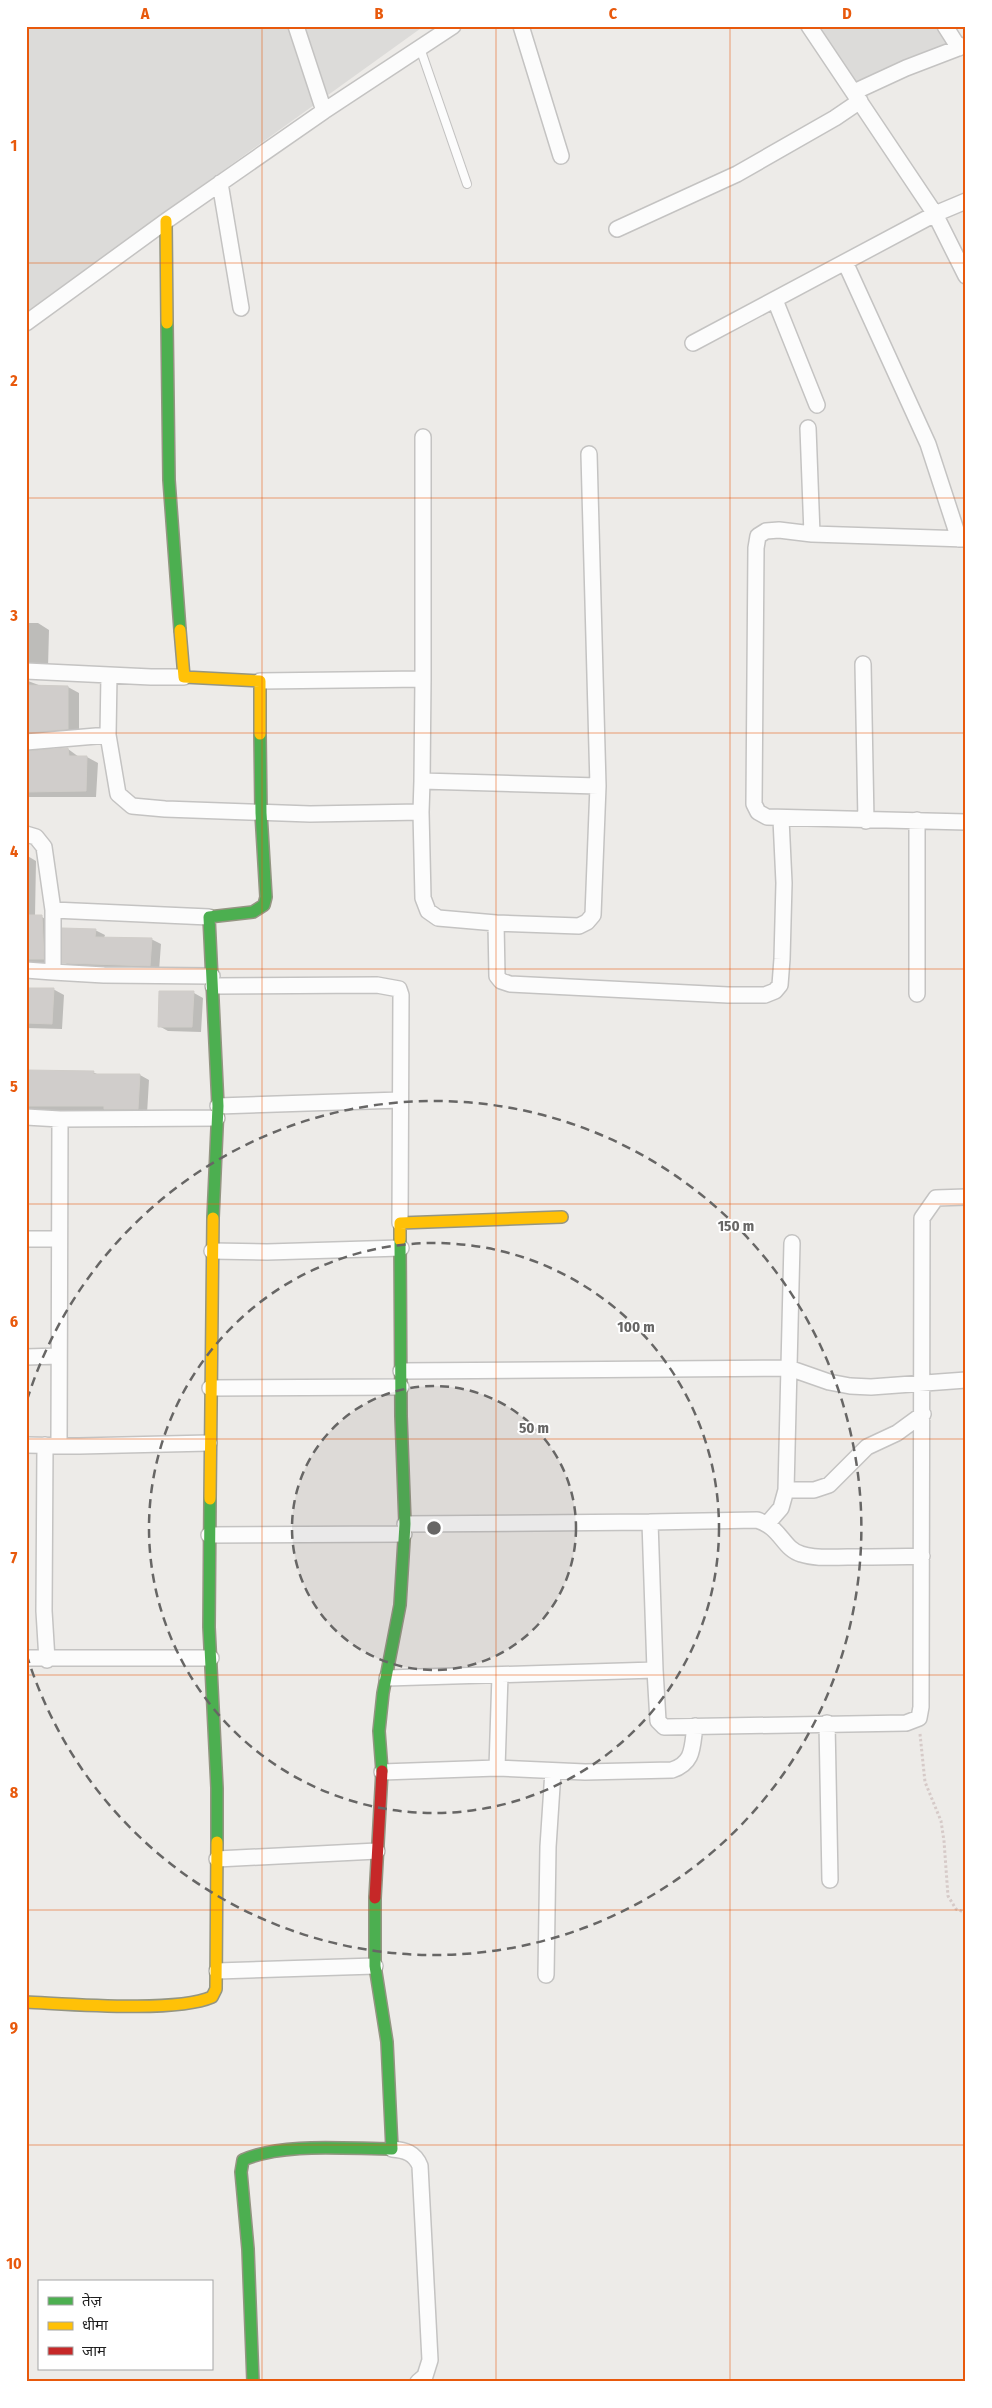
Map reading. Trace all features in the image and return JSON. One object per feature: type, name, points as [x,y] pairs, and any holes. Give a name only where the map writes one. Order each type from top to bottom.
[{"type":"street","points":[[296,26],[324,111]]},
{"type":"street","points":[[26,323],[220,183],[324,111],[453,26]]},
{"type":"street","points":[[521,26],[561,156]]},
{"type":"street","points":[[809,26],[935,214],[966,276]]},
{"type":"street","points":[[617,229],[737,174],[835,118],[857,96],[906,68],[962,47],[945,26]]},
{"type":"street","points":[[220,183],[241,308]]},
{"type":"street","points":[[693,342],[935,214],[966,201]]},
{"type":"street","points":[[166,221],[169,480],[184,677]]},
{"type":"street","points":[[845,262],[928,444],[962,539],[812,534],[779,530],[766,531],[758,536],[756,548],[754,804],[758,812],[767,817],[781,819],[966,822]]},
{"type":"street","points":[[775,300],[817,405]]},
{"type":"street","points":[[808,428],[812,534]]},
{"type":"street","points":[[423,437],[421,812],[423,898],[428,911],[438,918],[496,923],[579,926],[587,922],[594,915],[598,786],[589,454]]},
{"type":"street","points":[[863,664],[866,820]]},
{"type":"street","points":[[26,671],[260,681],[423,679]]},
{"type":"street","points":[[108,675],[108,735],[118,794],[132,806],[261,813],[421,812]]},
{"type":"street","points":[[53,910],[209,917],[253,912],[264,905],[266,897],[261,813],[260,681]]},
{"type":"street","points":[[26,742],[108,735]]},
{"type":"street","points":[[422,781],[598,786]]},
{"type":"street","points":[[496,923],[497,976],[501,982],[510,984],[765,995],[775,991],[780,985],[784,883],[781,819]]},
{"type":"street","points":[[917,820],[917,994]]},
{"type":"street","points":[[26,834],[36,837],[44,847],[53,910],[53,972]]},
{"type":"street","points":[[26,2002],[162,2004],[203,2001],[215,1994],[217,1971],[217,1788],[211,1658],[209,1535],[212,1251],[217,1112],[209,917]]},
{"type":"street","points":[[26,970],[212,981],[377,985],[399,989],[402,995],[400,1248],[404,1529],[400,1605],[383,1693],[379,1731],[382,1772],[377,1851],[375,1966],[387,2042],[392,2149]]},
{"type":"street","points":[[26,1117],[60,1120],[400,1100]]},
{"type":"street","points":[[47,1660],[44,1611],[52,1445],[59,1356],[60,1120]]},
{"type":"street","points":[[650,1522],[658,1721],[664,1727],[827,1723],[906,1724],[919,1718],[923,1414],[922,1218],[936,1198],[966,1197]]},
{"type":"street","points":[[400,1223],[562,1217]]},
{"type":"street","points":[[26,1238],[59,1239]]},
{"type":"street","points":[[768,1523],[781,1508],[786,1490],[792,1244]]},
{"type":"street","points":[[212,1251],[267,1252],[400,1248]]},
{"type":"street","points":[[26,1357],[59,1356]]},
{"type":"street","points":[[401,1371],[790,1368],[829,1382],[850,1386],[871,1387],[966,1380]]},
{"type":"street","points":[[210,1388],[401,1387]]},
{"type":"street","points":[[786,1490],[814,1490],[829,1485],[866,1447],[897,1432],[923,1414]]},
{"type":"street","points":[[26,1445],[210,1443]]},
{"type":"street","points":[[209,1535],[757,1520],[768,1523],[781,1535],[788,1546],[800,1554],[817,1557],[922,1556]]},
{"type":"street","points":[[26,1658],[47,1660],[211,1658]]},
{"type":"street","points":[[387,1678],[655,1670]]},
{"type":"street","points":[[497,1768],[500,1675]]},
{"type":"street","points":[[827,1723],[830,1880]]},
{"type":"street","points":[[382,1772],[497,1768],[553,1771],[672,1770],[683,1766],[690,1757],[695,1726]]},
{"type":"street","points":[[546,1975],[548,1847],[553,1771]]},
{"type":"street","points":[[217,1859],[377,1851]]},
{"type":"street","points":[[217,1971],[375,1966]]},
{"type":"street","points":[[253,2382],[248,2249],[241,2172],[243,2160],[250,2155],[280,2150],[392,2149],[410,2153],[417,2159],[420,2166],[430,2360],[425,2376],[418,2382]]},
{"type":"lane","points":[[420,48],[467,184]]},
{"type":"path","points":[[919,1718],[926,1782],[941,1822],[948,1896],[956,1909],[966,1913]]},
{"type":"shaded area","points":[[26,26],[424,26],[26,312]]},
{"type":"shaded area","points":[[816,26],[940,26],[952,47],[856,87]]},
{"type":"building","points":[[26,685],[68,686],[68,729],[26,733]]},
{"type":"building","points":[[68,748],[69,756],[87,756],[86,791],[26,792],[26,751]]},
{"type":"building","points":[[26,915],[42,915],[44,959],[26,959]]},
{"type":"building","points":[[62,928],[96,929],[95,937],[152,938],[150,966],[62,963]]},
{"type":"building","points":[[26,988],[54,988],[52,1024],[26,1023]]},
{"type":"building","points":[[159,991],[194,991],[192,1027],[158,1027]]},
{"type":"building","points":[[26,1070],[94,1071],[93,1074],[140,1074],[138,1109],[104,1109],[104,1106],[26,1106]]},
{"type":"traffic: fast","points":[[167,323],[169,480],[180,630]]},
{"type":"traffic: fast","points":[[213,1218],[218,1106],[209,917],[253,912],[264,905],[266,897],[261,813],[260,734]]},
{"type":"traffic: fast","points":[[382,1771],[379,1731],[383,1693],[400,1605],[405,1524],[401,1416],[400,1240]]},
{"type":"traffic: fast","points":[[210,1499],[209,1627],[217,1788],[217,1842]]},
{"type":"traffic: fast","points":[[253,2382],[248,2249],[241,2172],[243,2160],[259,2154],[296,2149],[392,2149],[387,2042],[375,1966],[375,1898]]},
{"type":"traffic: slow","points":[[166,221],[167,323]]},
{"type":"traffic: slow","points":[[180,630],[184,677],[260,681],[260,734]]},
{"type":"traffic: slow","points":[[400,1240],[400,1223],[562,1217]]},
{"type":"traffic: slow","points":[[210,1499],[213,1218]]},
{"type":"traffic: slow","points":[[26,2002],[94,2006],[148,2006],[174,2005],[212,1997],[216,1989],[217,1842]]},
{"type":"traffic: jam","points":[[375,1898],[382,1771]]}]
